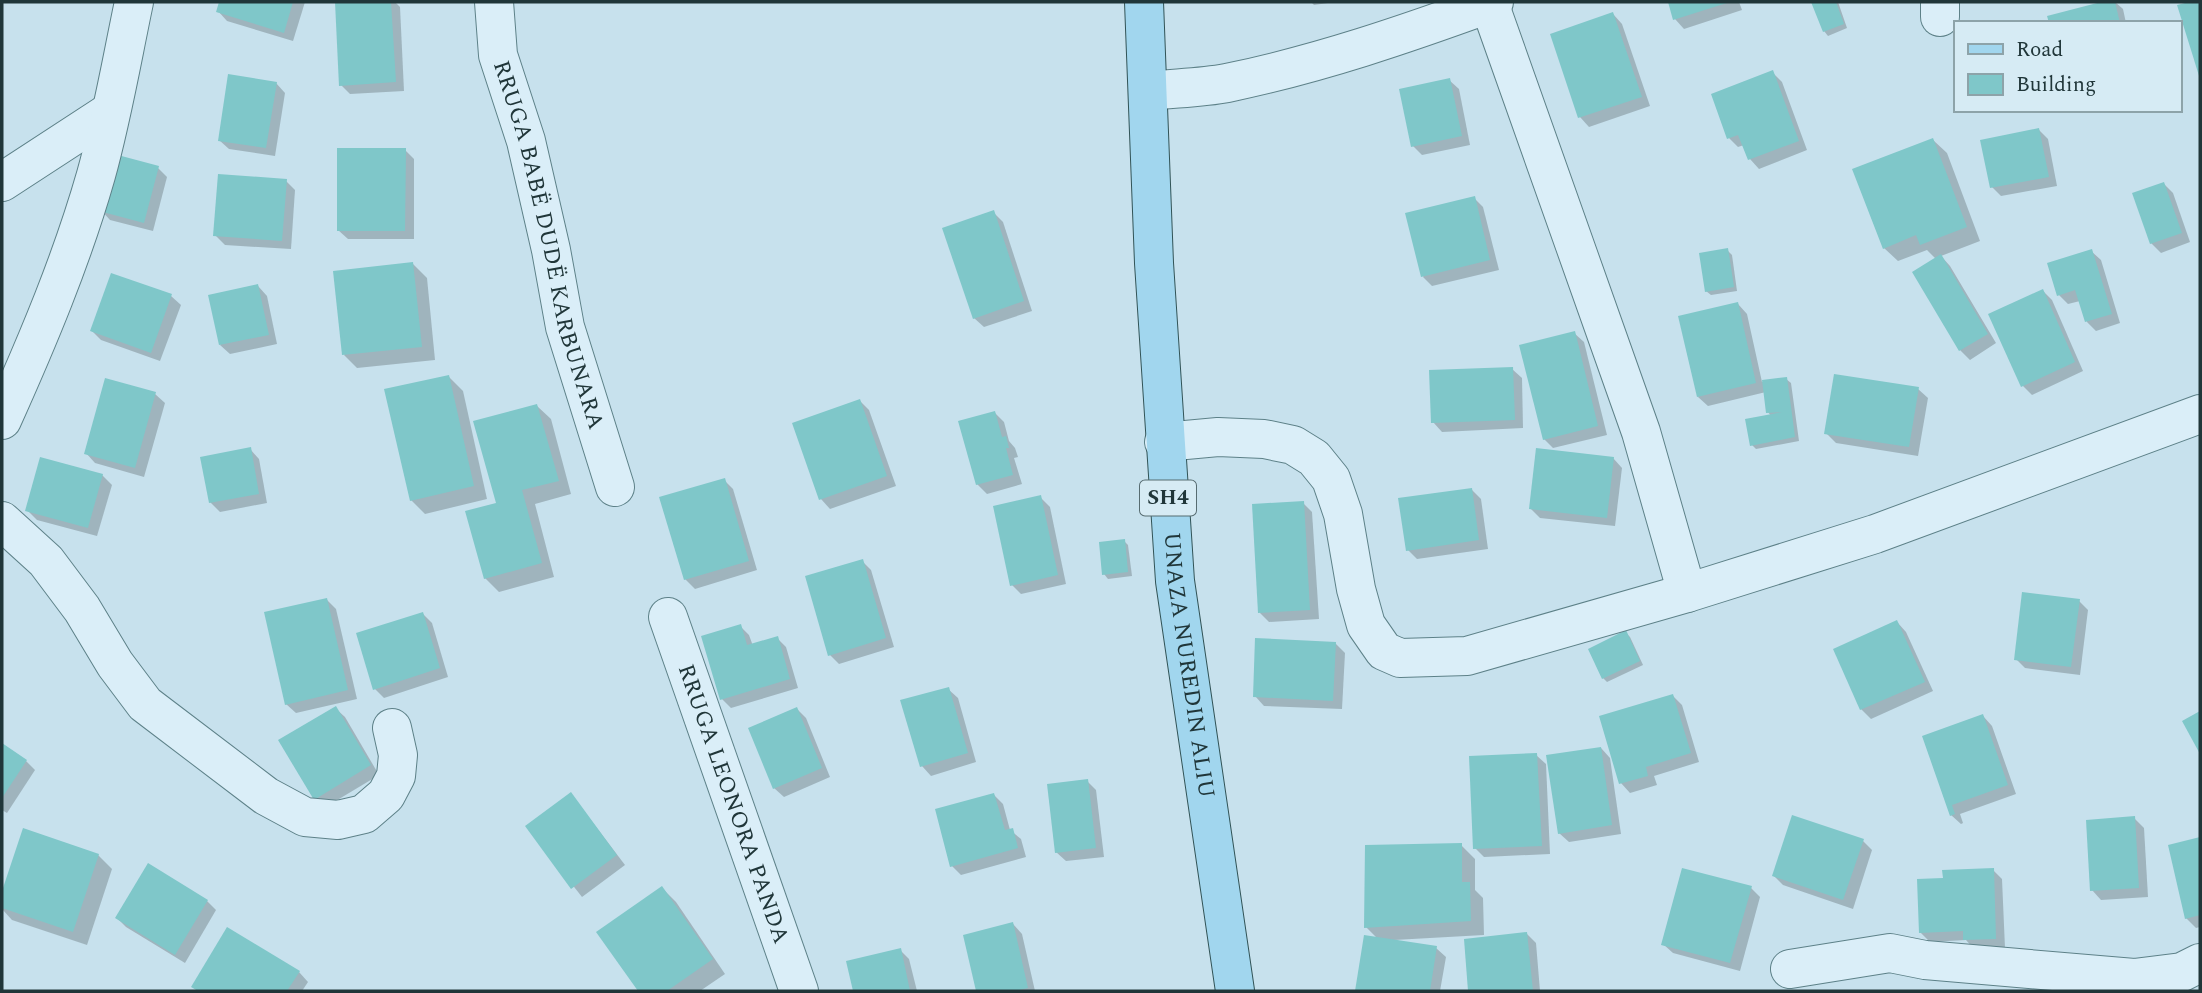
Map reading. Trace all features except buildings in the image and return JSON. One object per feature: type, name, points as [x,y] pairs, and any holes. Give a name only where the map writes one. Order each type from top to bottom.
[{"type":"main road","name":"UNAZA NUREDIN ALIU","points":[[1144,2],[1154,263],[1175,581],[1235,991]]},
{"type":"street","points":[[2,420],[57,291],[96,174],[134,2]]},
{"type":"street","name":"RRUGA BABË DUDË KARBUNARA","points":[[494,2],[498,55],[526,141],[565,327],[615,487]]},
{"type":"street","points":[[1147,91],[1224,83],[1296,67],[1372,45],[1492,3],[1641,432],[1687,593]]},
{"type":"street","points":[[2,182],[111,111]]},
{"type":"street","points":[[1164,442],[1218,437],[1264,439],[1293,445],[1314,458],[1331,479],[1343,514],[1356,589],[1366,625],[1384,651],[1400,658],[1467,656],[1687,593],[1875,534],[2200,415]]},
{"type":"street","points":[[2,521],[46,561],[82,609],[114,664],[145,704],[266,796],[295,812],[305,817],[338,820],[365,814],[386,796],[396,776],[398,755],[392,728]]},
{"type":"street","name":"RRUGA LEONORA PANDA","points":[[668,617],[799,991]]},
{"type":"street","points":[[1790,970],[1890,953],[1925,960],[2134,978],[2182,972],[2200,962]]}]
